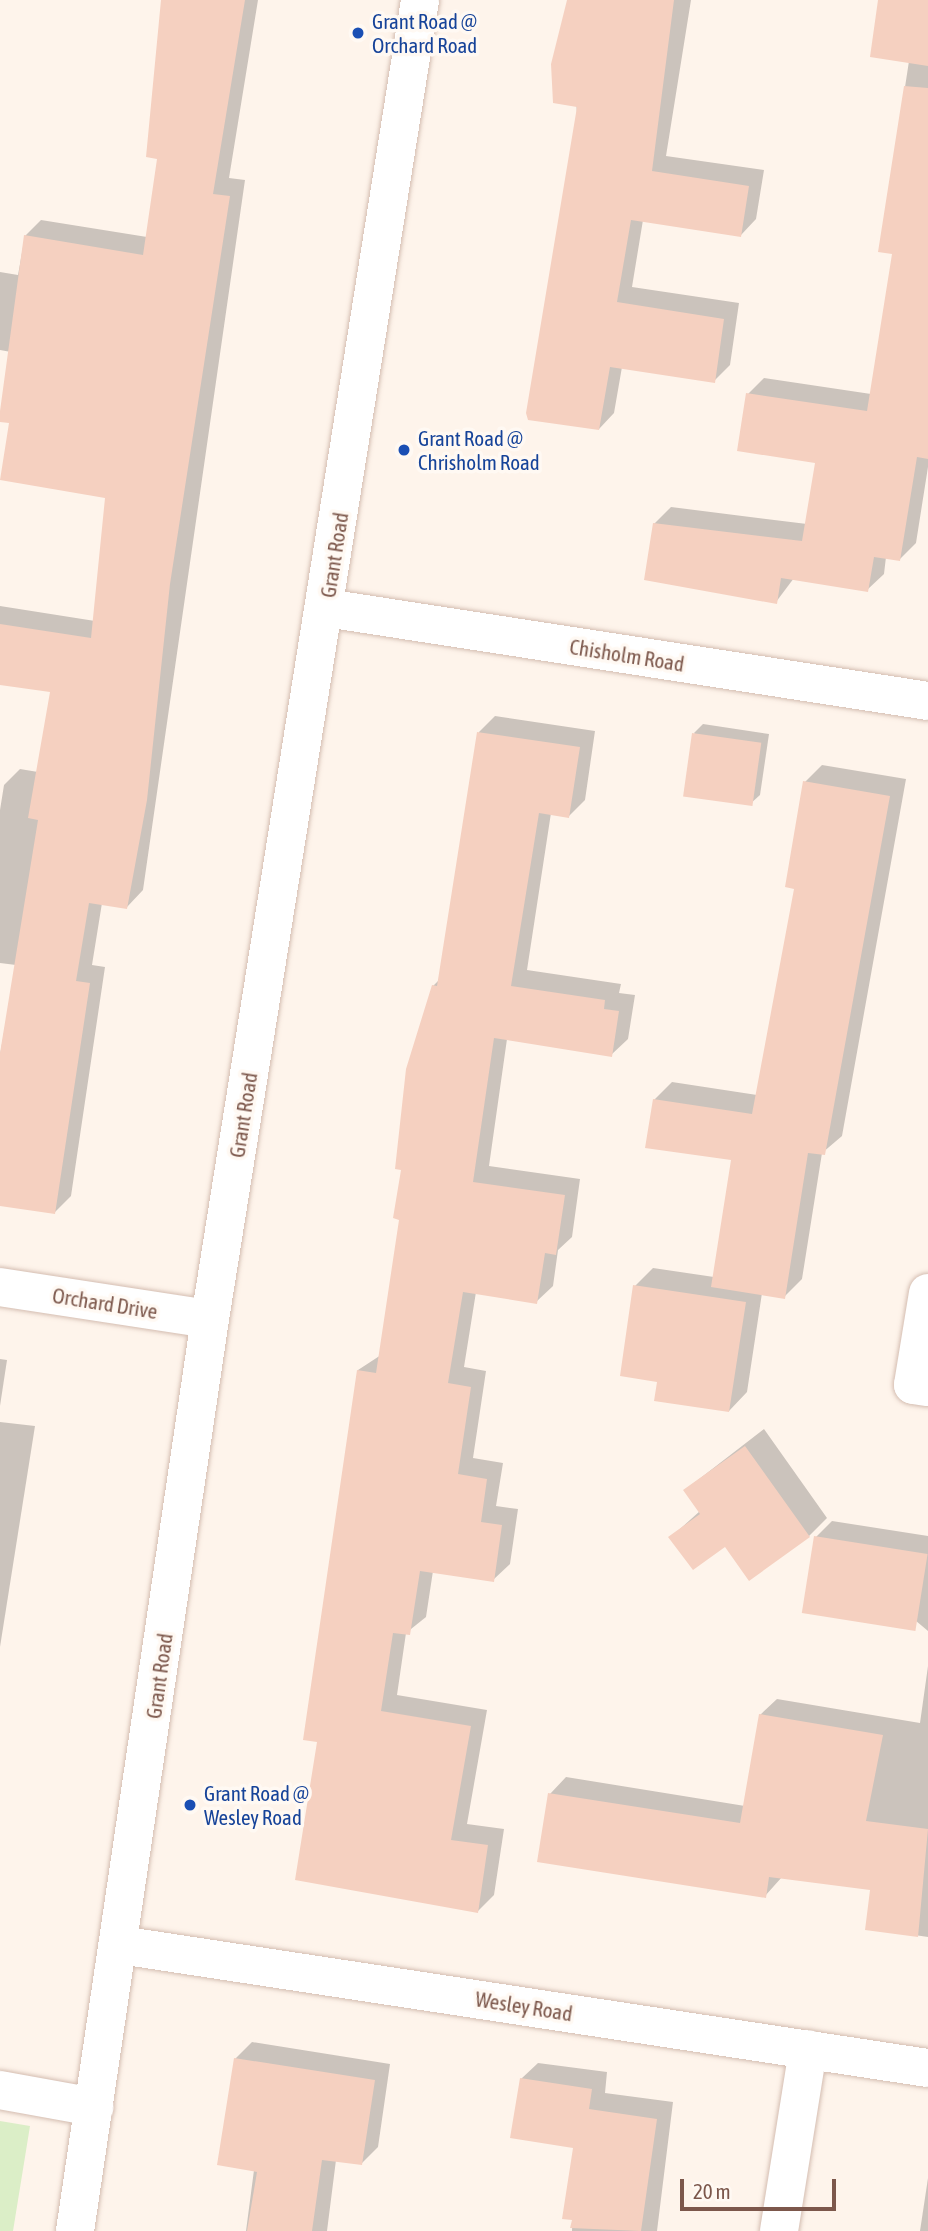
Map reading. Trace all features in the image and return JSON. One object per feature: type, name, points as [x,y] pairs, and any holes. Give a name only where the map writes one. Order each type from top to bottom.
[{"type":"street","name":"Grant Road","points":[[75,2231],[120,1945],[210,1319],[326,608],[420,0]]},
{"type":"street","name":"Chisholm Road","points":[[326,608],[928,701]]},
{"type":"street","name":"Orchard Drive","points":[[0,1287],[210,1319]]},
{"type":"street","points":[[928,1293],[913,1385],[928,1387]]},
{"type":"street","name":"Wesley Road","points":[[120,1945],[928,2068]]},
{"type":"street","points":[[779,2231],[808,2049]]},
{"type":"street","points":[[0,2090],[94,2107]]},
{"type":"green space","points":[[0,2121],[30,2126],[13,2231],[0,2231]]},
{"type":"building","points":[[161,0],[245,0],[213,194],[230,196],[170,584],[147,800],[127,909],[89,903],[76,981],[90,983],[55,1214],[0,1206],[0,1053],[38,820],[28,818],[50,692],[0,685],[0,624],[91,638],[105,498],[0,480],[9,423],[0,422],[0,411],[24,235],[143,255],[157,159],[146,157]]},
{"type":"building","points":[[567,0],[674,0],[652,171],[749,186],[741,237],[631,220],[617,302],[724,319],[715,383],[610,367],[599,430],[528,420],[526,413],[577,107],[553,103],[551,64]]},
{"type":"building","points":[[878,0],[928,0],[928,66],[870,57]]},
{"type":"building","points":[[904,86],[928,88],[928,459],[917,457],[900,561],[874,557],[868,592],[781,578],[777,604],[644,580],[653,523],[802,541],[815,463],[737,451],[746,393],[867,411],[892,254],[878,252]]},
{"type":"building","points":[[477,732],[580,747],[569,818],[539,813],[511,986],[605,1000],[604,1009],[619,1011],[612,1057],[494,1038],[473,1182],[565,1195],[556,1255],[545,1253],[537,1304],[463,1292],[448,1383],[471,1387],[458,1474],[487,1479],[481,1522],[502,1525],[494,1582],[420,1571],[410,1635],[393,1633],[381,1711],[471,1726],[451,1840],[488,1845],[478,1913],[295,1880],[317,1742],[303,1740],[357,1370],[376,1373],[399,1220],[393,1218],[401,1170],[395,1169],[406,1069],[432,985],[437,986]]},
{"type":"building","points":[[692,733],[761,743],[752,806],[683,796]]},
{"type":"building","points":[[803,781],[890,796],[825,1155],[808,1153],[785,1299],[711,1287],[731,1160],[645,1148],[653,1099],[752,1114],[794,889],[785,887]]},
{"type":"building","points":[[633,1285],[746,1302],[729,1412],[654,1401],[657,1382],[620,1376]]},
{"type":"building","points":[[745,1446],[810,1537],[749,1581],[725,1547],[693,1570],[668,1537],[700,1514],[683,1490]]},
{"type":"building","points":[[814,1536],[928,1554],[915,1631],[802,1613]]},
{"type":"building","points":[[759,1714],[883,1735],[866,1821],[928,1829],[918,1937],[865,1930],[870,1890],[769,1877],[766,1898],[537,1862],[548,1793],[740,1823]]},
{"type":"building","points":[[234,2058],[375,2080],[362,2165],[322,2160],[312,2231],[247,2231],[257,2172],[217,2165]]},
{"type":"building","points":[[520,2078],[592,2089],[589,2109],[657,2119],[641,2231],[570,2228],[572,2220],[562,2219],[573,2148],[510,2138]]},
{"type":"place","name":"Grant Road @ Orchard Road","points":[[358,33]]},
{"type":"place","name":"Grant Road @ Chrisholm Road","points":[[404,450]]},
{"type":"place","name":"Grant Road @ Wesley Road","points":[[190,1805]]}]
